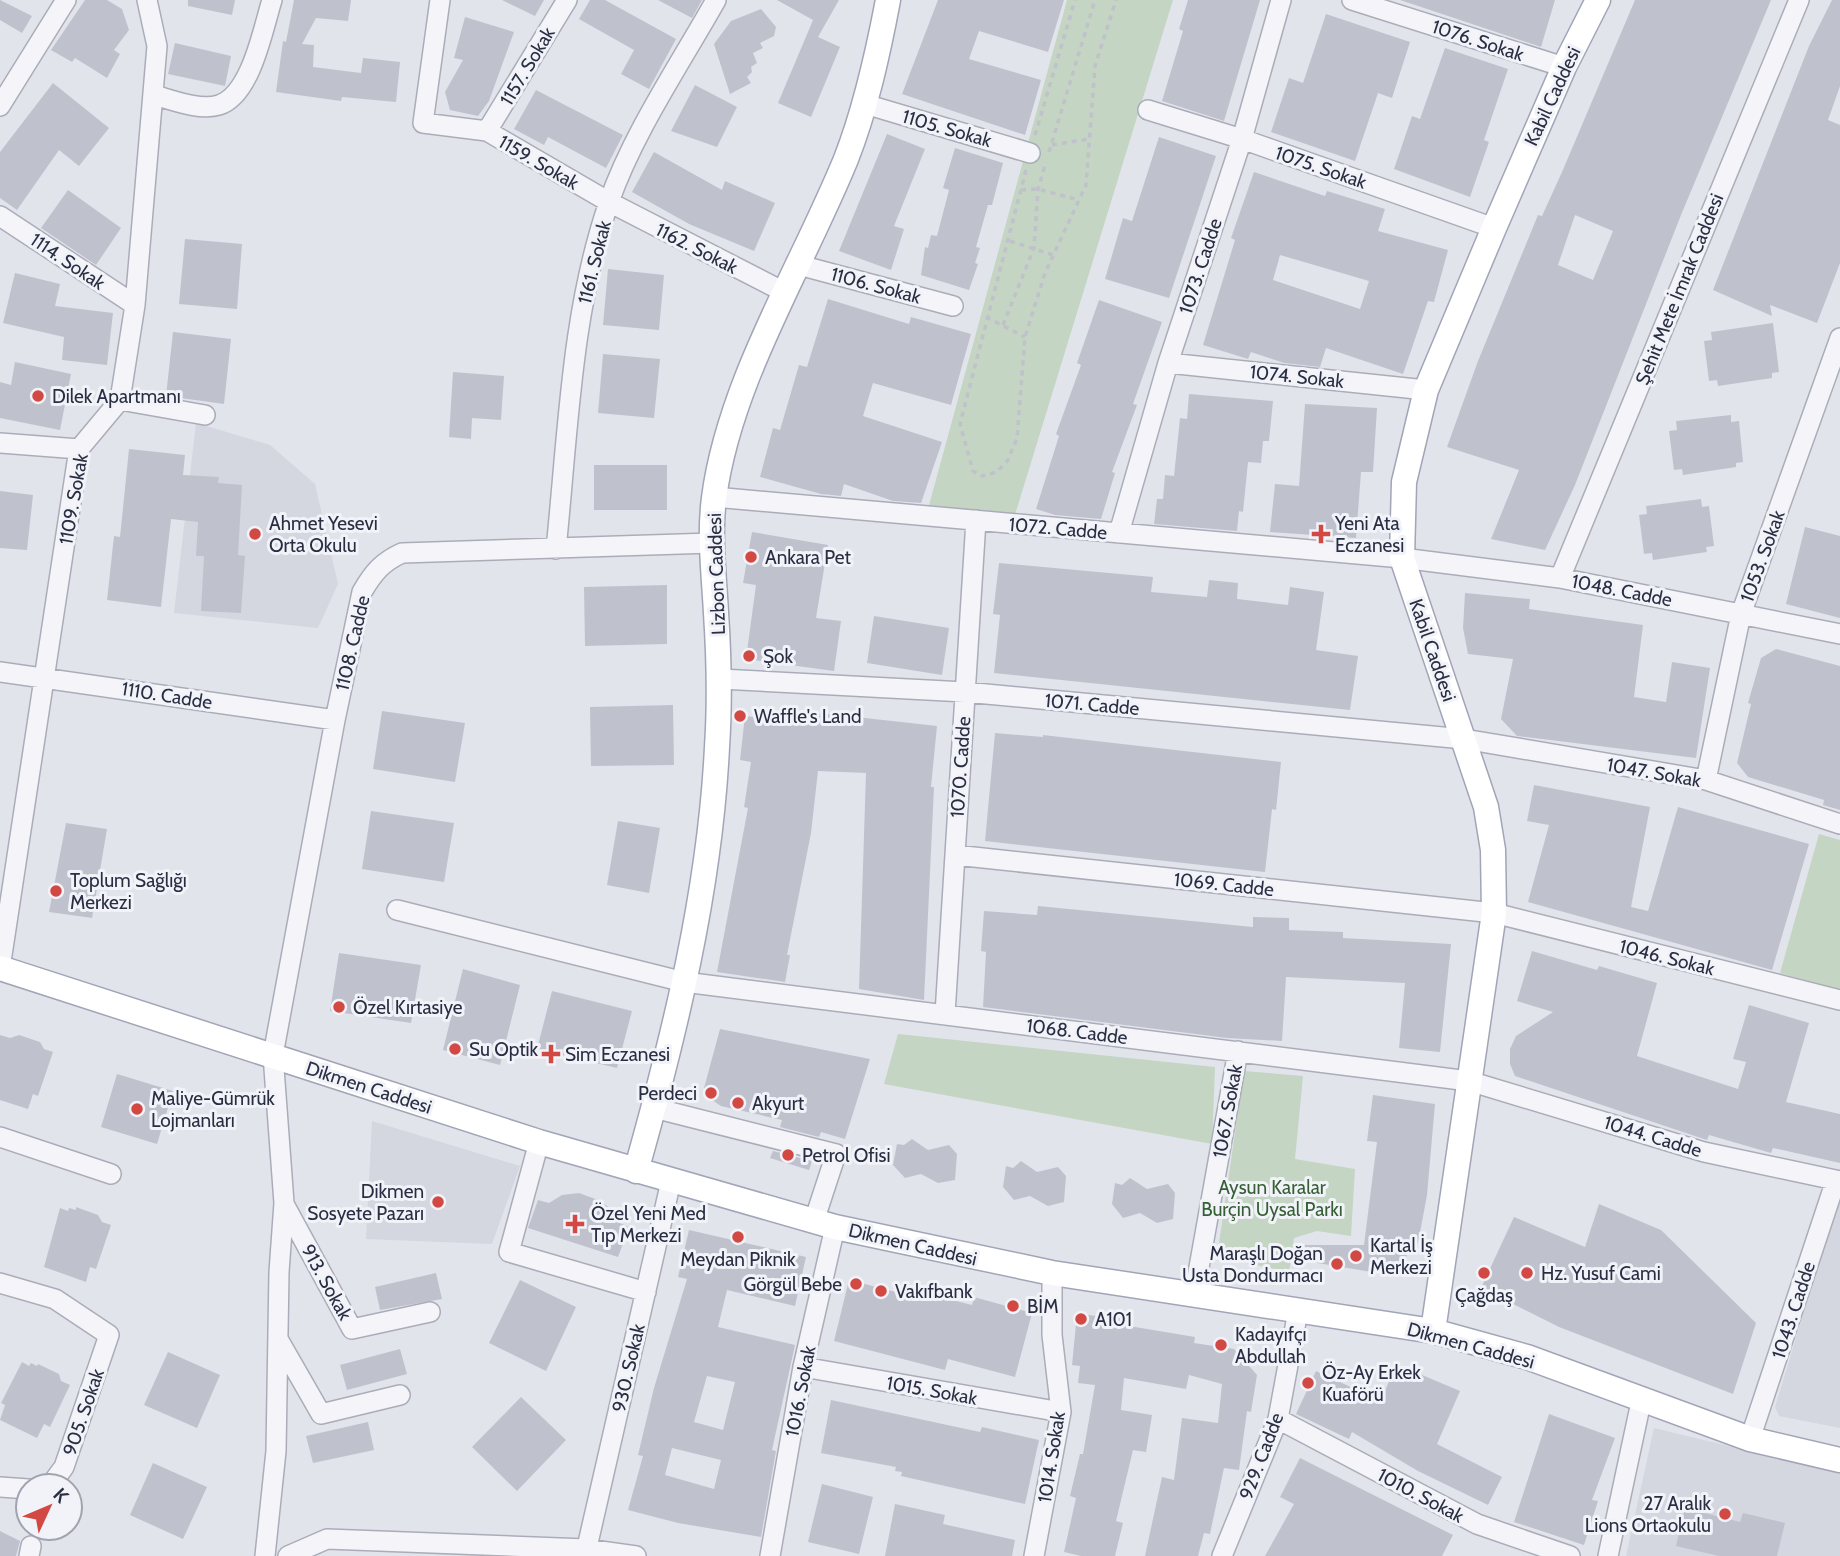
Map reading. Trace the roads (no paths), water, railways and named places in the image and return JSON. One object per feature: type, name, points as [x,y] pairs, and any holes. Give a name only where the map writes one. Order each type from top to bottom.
[{"type":"main road","name":"Lizbon Caddesi","points":[[636,1171],[684,982],[712,812],[720,679],[712,543],[714,497],[736,408],[760,346],[847,157],[865,104],[888,0]]},
{"type":"main road","name":"Kabil Caddesi","points":[[1433,1331],[1494,913],[1493,850],[1486,807],[1402,558],[1404,482],[1426,390],[1564,67],[1598,0]]},
{"type":"main road","name":"Dikmen Caddesi","points":[[0,968],[539,1142],[825,1224],[1052,1273],[1433,1331],[1527,1357],[1642,1402],[1750,1439],[1840,1460]]},
{"type":"street","points":[[0,106],[66,0]]},
{"type":"street","points":[[147,0],[157,46],[154,95],[135,305],[120,400],[205,415]]},
{"type":"street","points":[[154,95],[191,104],[218,105],[235,95],[250,69],[272,0]]},
{"type":"street","name":"1159. Sokak","points":[[440,0],[423,123],[487,131],[609,202]]},
{"type":"street","name":"1157. Sokak","points":[[487,131],[567,0]]},
{"type":"street","name":"1161. Sokak","points":[[556,549],[581,311],[609,202],[632,151],[716,0]]},
{"type":"street","name":"1073. Cadde","points":[[1119,533],[1168,363],[1242,139],[1281,0]]},
{"type":"street","name":"1076. Sokak","points":[[1352,0],[1564,67]]},
{"type":"street","name":"Şehit Mete İmrak Caddesi","points":[[1560,578],[1799,0]]},
{"type":"street","name":"1105. Sokak","points":[[865,104],[1030,153]]},
{"type":"street","name":"1075. Sokak","points":[[1148,110],[1242,139],[1494,228]]},
{"type":"street","name":"1162. Sokak","points":[[609,202],[786,293]]},
{"type":"street","name":"1114. Sokak","points":[[0,216],[135,305]]},
{"type":"street","name":"1106. Sokak","points":[[799,265],[953,306]]},
{"type":"street","name":"1053. Sokak","points":[[1706,780],[1741,614],[1840,338]]},
{"type":"street","name":"1074. Sokak","points":[[1168,363],[1426,390]]},
{"type":"street","name":"1109. Sokak","points":[[0,968],[79,449],[120,400]]},
{"type":"street","points":[[0,443],[79,449]]},
{"type":"street","name":"1072. Cadde","points":[[714,497],[1402,558]]},
{"type":"street","name":"1070. Cadde","points":[[945,1014],[976,520]]},
{"type":"street","name":"1108. Cadde","points":[[273,1055],[335,720],[362,592],[372,573],[386,561],[402,554],[712,543]]},
{"type":"street","name":"1048. Cadde","points":[[1402,558],[1560,578],[1840,634]]},
{"type":"street","name":"1110. Cadde","points":[[0,672],[335,720]]},
{"type":"street","name":"1071. Cadde","points":[[720,679],[965,692],[1464,739]]},
{"type":"street","name":"1047. Sokak","points":[[1464,739],[1706,780],[1840,824]]},
{"type":"street","name":"1069. Cadde","points":[[955,855],[1494,913]]},
{"type":"street","name":"1068. Cadde","points":[[397,910],[684,982],[1469,1081]]},
{"type":"street","name":"1046. Sokak","points":[[1494,913],[1840,1000]]},
{"type":"street","name":"1067. Sokak","points":[[1194,1295],[1238,1051]]},
{"type":"street","name":"913. Sokak","points":[[265,1556],[276,1451],[284,1203],[273,1055]]},
{"type":"street","name":"1044. Cadde","points":[[1469,1081],[1704,1152],[1838,1181]]},
{"type":"street","name":"1016. Sokak","points":[[654,1108],[836,1154],[770,1556]]},
{"type":"street","points":[[0,1137],[111,1174]]},
{"type":"street","points":[[539,1142],[509,1252],[646,1292]]},
{"type":"street","name":"930. Sokak","points":[[585,1553],[671,1181]]},
{"type":"street","name":"1043. Cadde","points":[[1750,1439],[1838,1181]]},
{"type":"street","name":"913. Sokak","points":[[284,1203],[352,1329],[430,1312]]},
{"type":"street","name":"1014. Sokak","points":[[1034,1556],[1060,1412],[1052,1335],[1052,1273]]},
{"type":"street","name":"905. Sokak","points":[[0,1283],[55,1299],[109,1335],[60,1472]]},
{"type":"street","name":"929. Cadde","points":[[1222,1556],[1278,1419],[1298,1311]]},
{"type":"street","points":[[278,1338],[321,1414],[400,1395]]},
{"type":"street","name":"1015. Sokak","points":[[803,1367],[1060,1412]]},
{"type":"street","points":[[1608,1556],[1642,1402]]},
{"type":"street","name":"1010. Sokak","points":[[1278,1419],[1477,1524],[1570,1556]]},
{"type":"street","points":[[288,1556],[327,1539],[636,1556]]},
{"type":"place","name":"Dilek Apartmanı","points":[[38,396]]},
{"type":"place","name":"Ahmet Yesevi Orta Okulu","points":[[255,534]]},
{"type":"place","name":"Yeni Ata Eczanesi","points":[[1321,534]]},
{"type":"place","name":"Ankara Pet","points":[[751,557]]},
{"type":"place","name":"Şok","points":[[749,656]]},
{"type":"place","name":"Waffle's Land","points":[[740,716]]},
{"type":"place","name":"Toplum Sağlığı Merkezi","points":[[56,891]]},
{"type":"place","name":"Özel Kırtasiye","points":[[339,1007]]},
{"type":"place","name":"Su Optik","points":[[455,1049]]},
{"type":"place","name":"Sim Eczanesi","points":[[551,1054]]},
{"type":"place","name":"Perdeci","points":[[711,1093]]},
{"type":"place","name":"Akyurt","points":[[738,1103]]},
{"type":"place","name":"Maliye-Gümrük Lojmanları","points":[[137,1109]]},
{"type":"place","name":"Petrol Ofisi","points":[[788,1155]]},
{"type":"place","name":"Dikmen Sosyete Pazarı","points":[[438,1202]]},
{"type":"place","name":"Özel Yeni Med Tıp Merkezi","points":[[575,1224]]},
{"type":"place","name":"Meydan Piknik","points":[[738,1237]]},
{"type":"place","name":"Kartal İş Merkezi","points":[[1356,1256]]},
{"type":"place","name":"Maraşlı Doğan Usta Dondurmacı","points":[[1337,1264]]},
{"type":"place","name":"Çağdaş","points":[[1484,1273]]},
{"type":"place","name":"Hz. Yusuf Cami","points":[[1527,1273]]},
{"type":"place","name":"Görgül Bebe","points":[[856,1284]]},
{"type":"place","name":"Vakıfbank","points":[[881,1291]]},
{"type":"place","name":"BİM","points":[[1013,1306]]},
{"type":"place","name":"A101","points":[[1081,1319]]},
{"type":"place","name":"Kadayıfçı Abdullah","points":[[1221,1345]]},
{"type":"place","name":"Öz-Ay Erkek Kuaförü","points":[[1308,1383]]},
{"type":"place","name":"27 Aralık Lions Ortaokulu","points":[[1725,1514]]},
{"type":"park label","name":"Aysun Karalar Burçin Uysal Parkı","points":[[1272,1198]]}]
